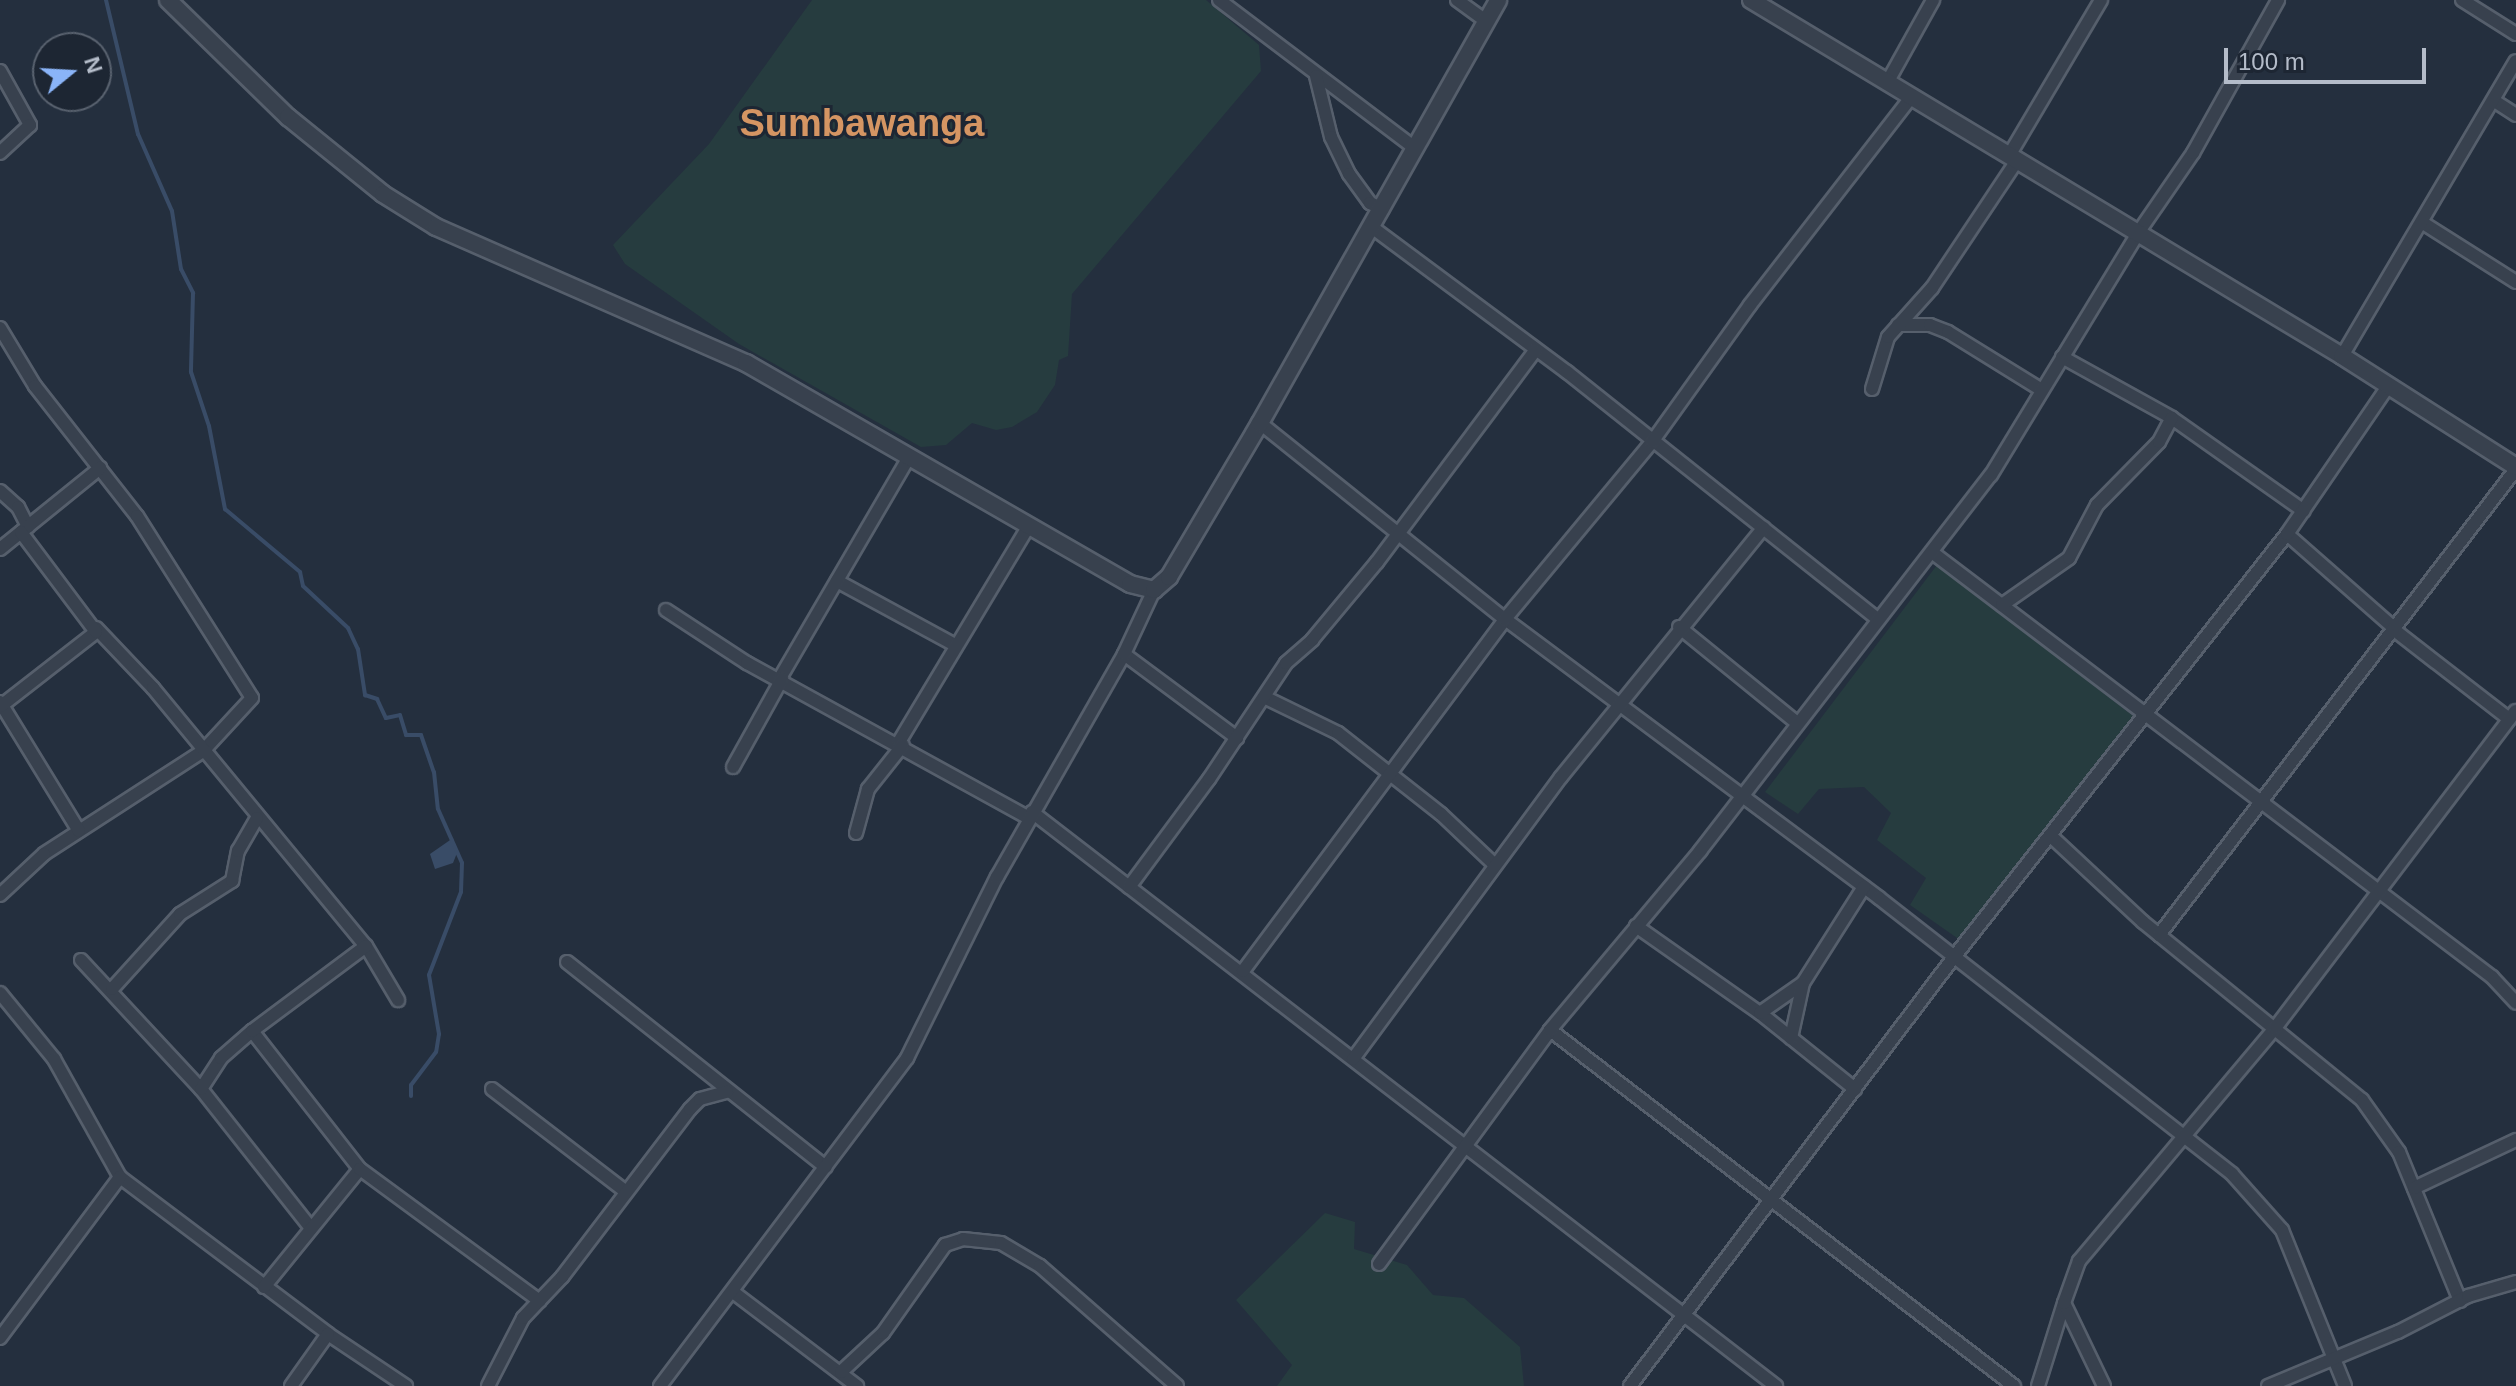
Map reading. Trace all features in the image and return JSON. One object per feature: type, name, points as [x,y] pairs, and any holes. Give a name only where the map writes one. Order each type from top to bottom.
[{"type":"street","points":[[168,0],[288,117],[383,194],[436,227],[746,363],[1130,584],[1154,590]]},
{"type":"street","points":[[1219,0],[1415,148]]},
{"type":"street","points":[[1457,0],[1486,21]]},
{"type":"street","points":[[660,1386],[907,1058],[1031,815],[1124,654],[1154,590],[1169,577],[1260,423],[1373,228],[1498,0]]},
{"type":"street","points":[[1751,0],[2342,356],[2516,468],[2263,805],[2159,935]]},
{"type":"street","points":[[1888,81],[1933,0]]},
{"type":"street","points":[[1872,389],[1888,337],[1932,288],[2014,157],[2101,0]]},
{"type":"street","points":[[1379,1264],[1463,1142],[1876,618],[1933,553],[1991,475],[2138,233],[2193,153],[2278,0]]},
{"type":"street","points":[[2462,0],[2516,34]]},
{"type":"street","points":[[2342,356],[2496,102],[2516,61]]},
{"type":"street","points":[[0,71],[30,125],[0,153]]},
{"type":"street","points":[[1316,76],[1331,137],[1349,174],[1370,203],[1383,209]]},
{"type":"street","points":[[1243,971],[1505,619],[1652,442],[1912,96]]},
{"type":"street","points":[[2496,102],[2516,115]]},
{"type":"street","points":[[2423,223],[2516,282]]},
{"type":"street","points":[[1373,228],[1876,618]]},
{"type":"street","points":[[1898,325],[1930,325],[1948,332],[2042,390]]},
{"type":"street","points":[[0,328],[35,386],[163,553],[212,640],[251,692],[250,703],[203,751],[44,854],[0,895]]},
{"type":"street","points":[[1129,887],[1237,738],[1286,663],[1312,640],[1535,351]]},
{"type":"street","points":[[2062,357],[2172,418],[2304,511]]},
{"type":"street","points":[[1630,1386],[1954,957],[2053,838],[2287,534],[2389,385]]},
{"type":"street","points":[[2002,605],[2069,558],[2097,505],[2159,442],[2172,418]]},
{"type":"street","points":[[1260,423],[1505,619],[1864,887],[2183,1139],[2232,1174],[2282,1230],[2336,1357],[2345,1386]]},
{"type":"street","points":[[733,767],[909,457]]},
{"type":"street","points":[[0,549],[100,468]]},
{"type":"street","points":[[0,491],[18,507],[25,530],[96,628],[366,946],[398,1000]]},
{"type":"street","points":[[856,833],[868,789],[901,744],[955,645],[1028,527]]},
{"type":"street","points":[[1353,1059],[1495,865],[1619,704],[1763,528]]},
{"type":"street","points":[[2038,1386],[2079,1261],[2275,1028],[2376,891],[2514,714],[2394,628],[2287,534]]},
{"type":"street","points":[[1933,553],[2492,977],[2516,1003]]},
{"type":"street","points":[[837,581],[955,645]]},
{"type":"street","points":[[666,610],[781,679],[1031,815],[1243,971],[1776,1386]]},
{"type":"street","points":[[1679,627],[1796,722]]},
{"type":"street","points":[[79,831],[2,709],[82,648],[95,636],[96,628]]},
{"type":"street","points":[[1124,654],[1237,738]]},
{"type":"street","points":[[1264,697],[1338,733],[1441,814],[1495,865]]},
{"type":"street","points":[[112,989],[180,914],[232,881],[238,851],[257,818]]},
{"type":"street","points":[[2053,838],[2159,935],[2275,1028],[2370,1110],[2387,1130],[2460,1301]]},
{"type":"street","points":[[1791,1038],[1803,983],[1864,887]]},
{"type":"street","points":[[1636,926],[1760,1013],[1855,1089]]},
{"type":"street","points":[[201,1089],[221,1058],[252,1031],[366,946]]},
{"type":"street","points":[[81,960],[112,989],[201,1089],[310,1227]]},
{"type":"street","points":[[567,962],[727,1092],[826,1167]]},
{"type":"street","points":[[1760,1013],[1803,983]]},
{"type":"street","points":[[0,993],[54,1059],[120,1177],[328,1334],[406,1386]]},
{"type":"street","points":[[1550,1030],[1771,1203],[1951,1333],[2014,1386]]},
{"type":"street","points":[[252,1031],[360,1169],[540,1301]]},
{"type":"street","points":[[492,1089],[625,1191]]},
{"type":"street","points":[[488,1386],[503,1350],[625,1191],[700,1099],[727,1092]]},
{"type":"street","points":[[2414,1188],[2516,1140]]},
{"type":"street","points":[[264,1287],[360,1169]]},
{"type":"street","points":[[0,1338],[120,1177]]},
{"type":"street","points":[[841,1372],[883,1333],[945,1245],[963,1239],[1001,1243],[1040,1266],[1177,1386]]},
{"type":"street","points":[[2268,1386],[2460,1301],[2516,1282]]},
{"type":"street","points":[[733,1292],[857,1386]]},
{"type":"street","points":[[2064,1303],[2104,1386]]},
{"type":"street","points":[[291,1386],[328,1334]]},
{"type":"street","points":[[2091,1386],[2095,1369]]},
{"type":"green space","points":[[812,0],[1206,0],[1259,45],[1261,71],[1072,294],[1068,356],[1059,360],[1055,385],[1037,412],[1012,427],[996,430],[972,423],[946,445],[921,447],[739,344],[625,264],[613,245],[709,144]]},
{"type":"green space","points":[[1937,565],[2141,722],[1967,945],[1910,905],[1926,878],[1877,840],[1891,813],[1864,787],[1819,789],[1798,814],[1765,792]]},
{"type":"green space","points":[[1325,1213],[1355,1222],[1354,1249],[1407,1265],[1433,1295],[1464,1298],[1520,1347],[1524,1386],[1277,1386],[1292,1365],[1236,1300]]},
{"type":"water","points":[[453,838],[457,853],[453,863],[435,869],[430,854]]},
{"type":"waterway","points":[[106,0],[138,134],[172,211],[181,269],[193,293],[191,372],[209,426],[225,509],[300,572],[303,586],[348,628],[358,649],[365,695],[377,699],[386,718],[400,715],[406,735],[421,735],[434,772],[438,809],[462,863],[461,892],[429,975],[439,1034],[436,1052],[411,1085],[411,1096]]},
{"type":"district","name":"Sumbawanga","points":[[862,124]]}]
